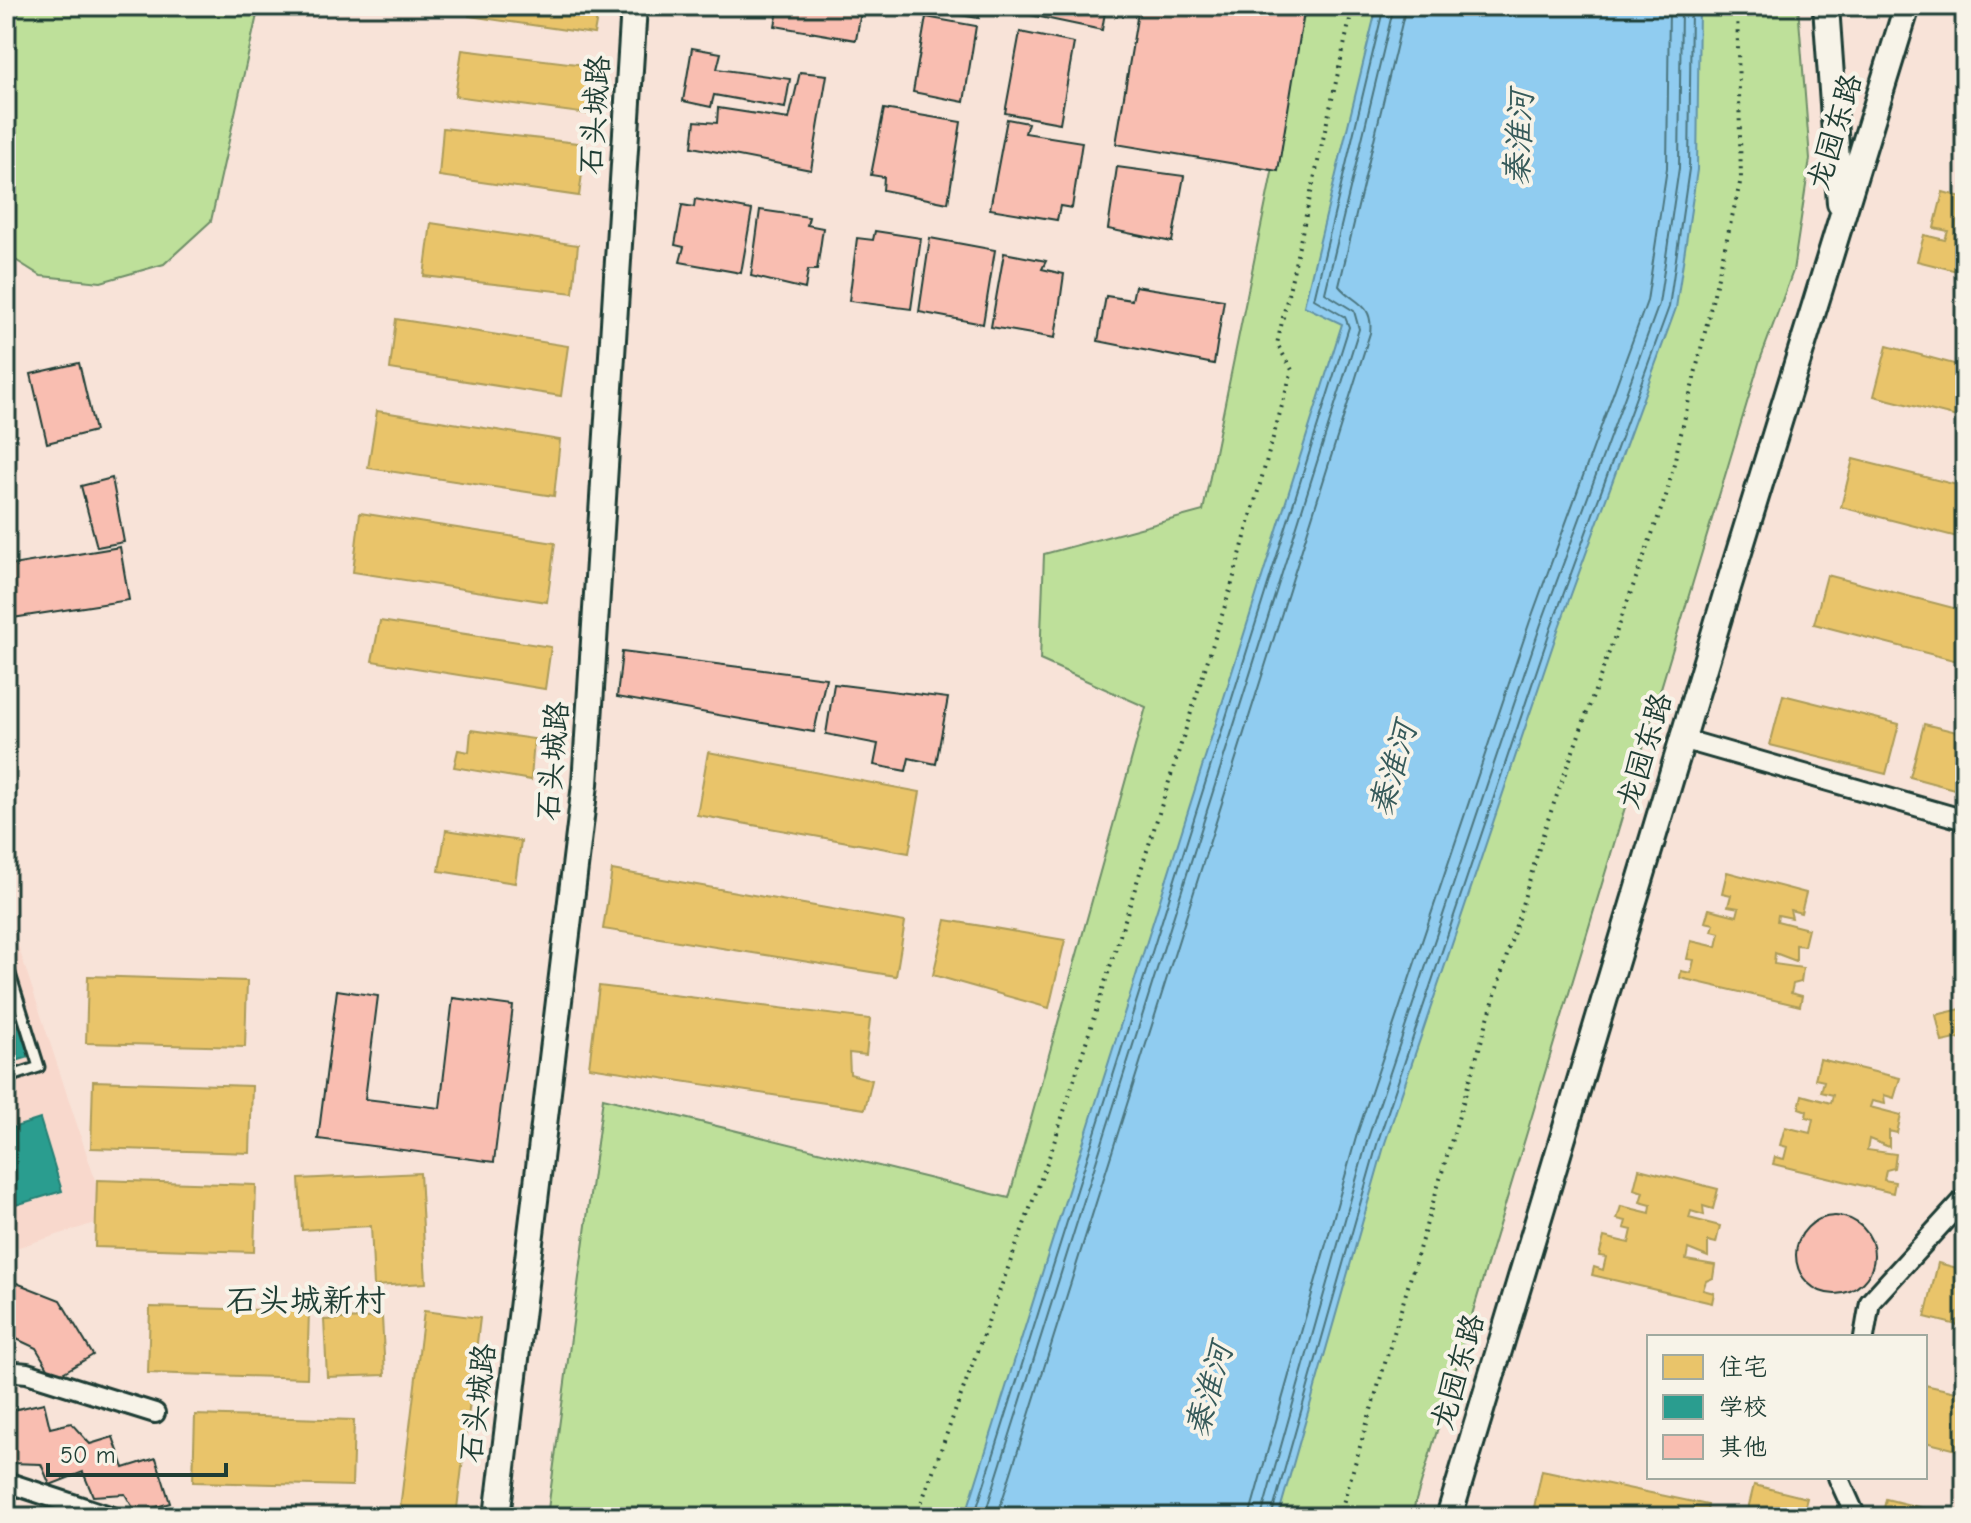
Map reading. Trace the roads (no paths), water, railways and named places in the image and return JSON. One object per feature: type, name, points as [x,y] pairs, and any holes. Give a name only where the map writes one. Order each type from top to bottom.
[{"type":"street","name":"石头城路","points":[[497,1517],[585,784],[634,6]]},
{"type":"street","points":[[1826,6],[1841,219]]},
{"type":"street","name":"龙园东路","points":[[1449,1517],[1682,739],[1907,6]]},
{"type":"street","points":[[1682,739],[1965,820]]},
{"type":"street","points":[[1864,1335],[1870,1302],[1965,1198]]},
{"type":"street","points":[[6,1371],[27,1373],[155,1413]]},
{"type":"street","points":[[1839,1479],[1856,1517]]},
{"type":"street","points":[[6,1482],[112,1517]]},
{"type":"lane","points":[[6,961],[39,1067],[6,1078]]},
{"type":"water","name":"秦淮河","points":[[1377,6],[1699,6],[1697,170],[1676,308],[1558,630],[1385,1143],[1278,1517],[965,1517],[1342,324],[1304,306]]},
{"type":"district","name":"石头城新村","points":[[306,1300]]}]
